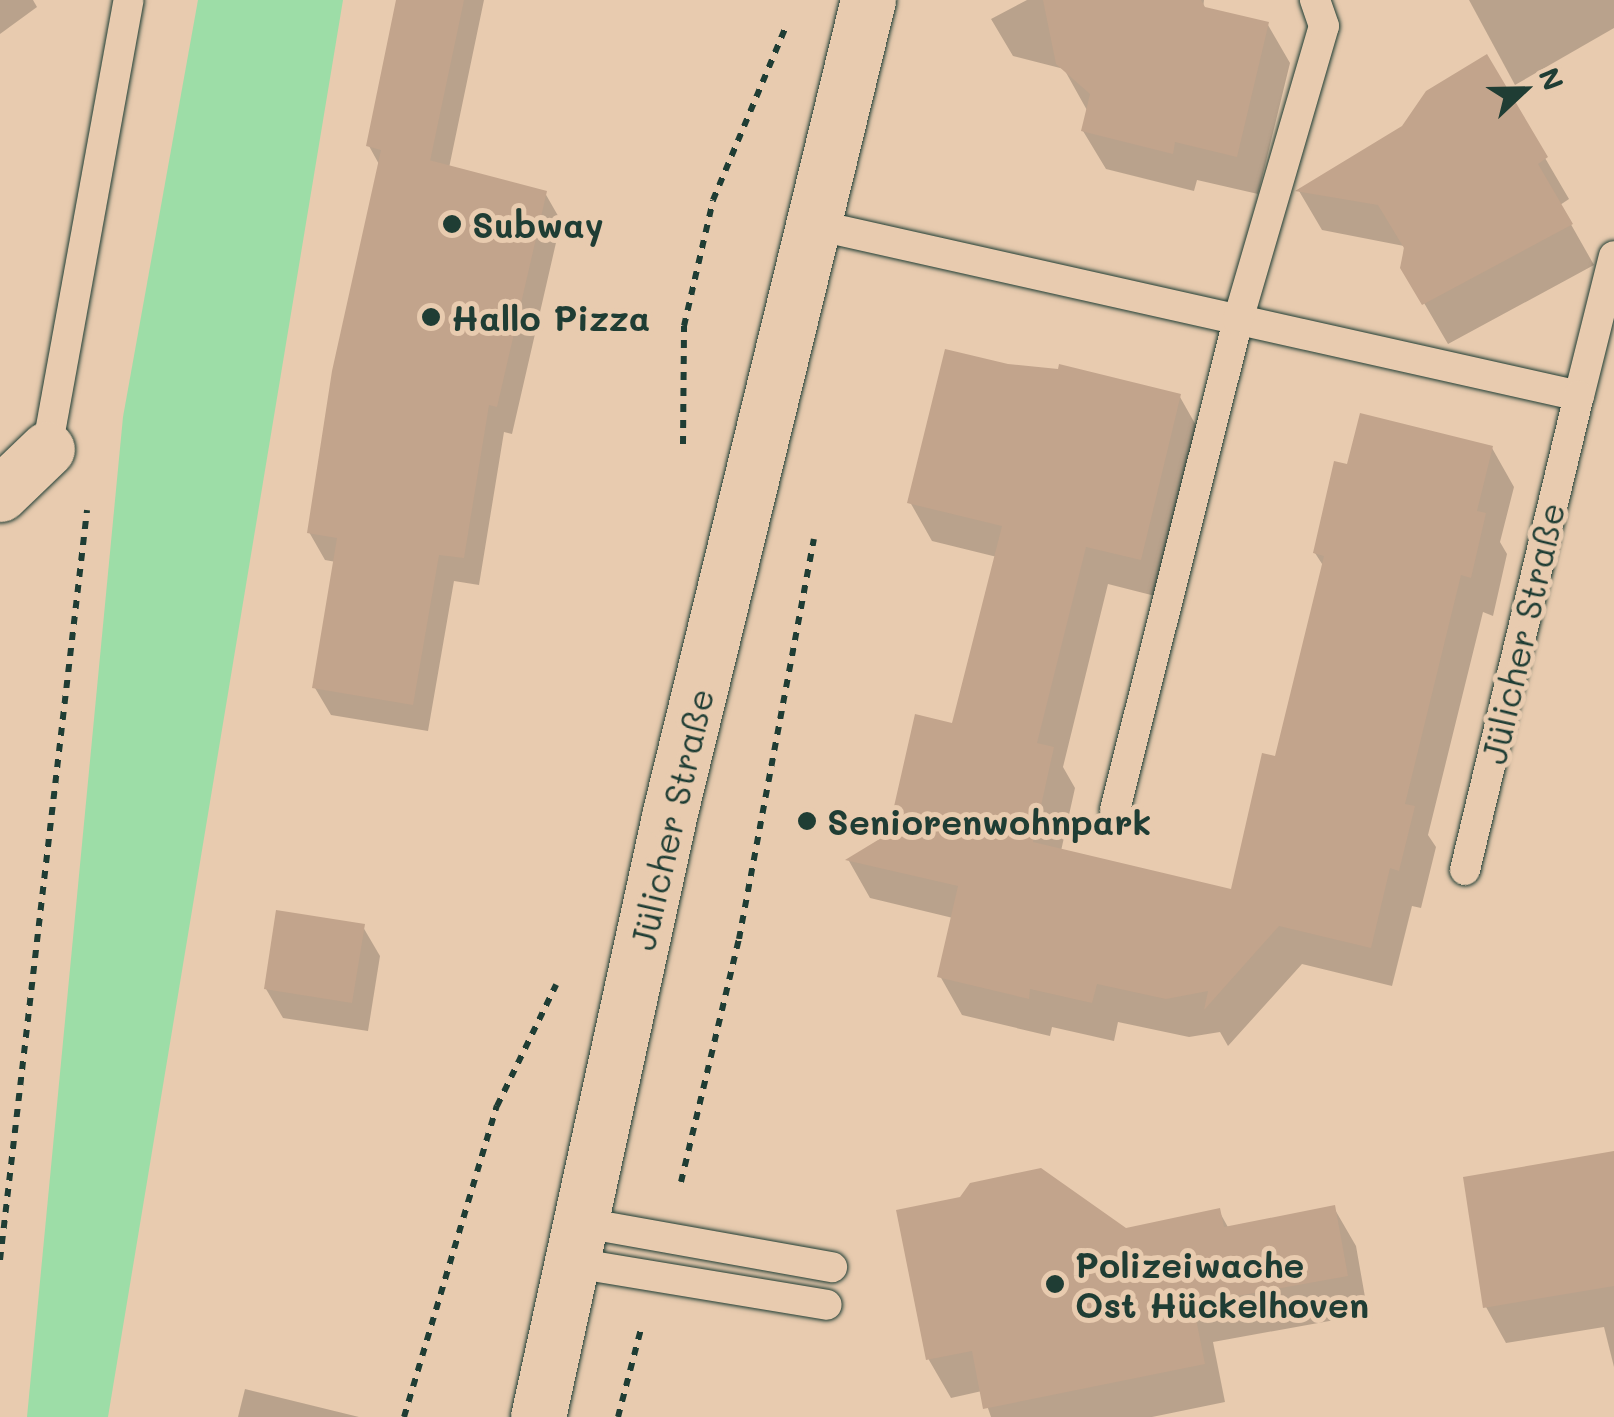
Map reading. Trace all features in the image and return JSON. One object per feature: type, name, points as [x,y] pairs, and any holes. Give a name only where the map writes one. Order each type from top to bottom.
[{"type":"main road","name":"Jülicher Straße","points":[[538,1417],[670,812],[868,0]]},
{"type":"main road","points":[[0,494],[47,449]]},
{"type":"lane","points":[[47,449],[130,0]]},
{"type":"lane","points":[[1115,810],[1238,320],[1324,26],[1315,0]]},
{"type":"lane","points":[[811,224],[1579,396]]},
{"type":"lane","name":"Jülicher Straße","points":[[1465,870],[1614,256]]},
{"type":"lane","points":[[579,1243],[667,1238],[832,1268]]},
{"type":"lane","points":[[579,1243],[654,1276],[827,1305]]},
{"type":"path","points":[[684,457],[684,326],[713,200],[790,15]]},
{"type":"path","points":[[0,1260],[88,500]]},
{"type":"path","points":[[667,1238],[739,940],[816,529]]},
{"type":"path","points":[[404,1417],[496,1106],[558,981]]},
{"type":"path","points":[[618,1417],[654,1276]]},
{"type":"green space","points":[[198,0],[343,0],[108,1417],[27,1417],[123,417]]},
{"type":"building","points":[[396,0],[464,0],[430,160],[547,191],[497,407],[489,405],[464,558],[439,555],[413,705],[312,688],[337,538],[307,533],[332,371],[381,150],[366,146]]},
{"type":"building","points":[[1043,0],[1201,0],[1205,7],[1269,22],[1237,157],[1175,142],[1173,154],[1081,131],[1090,94],[1056,64]]},
{"type":"building","points":[[1487,54],[1548,157],[1538,164],[1573,224],[1422,305],[1400,268],[1404,248],[1378,205],[1295,191],[1402,126],[1426,91]]},
{"type":"building","points":[[945,349],[1008,364],[1058,369],[1059,364],[1181,394],[1141,560],[1086,547],[1037,743],[1054,747],[1033,842],[1231,889],[1262,753],[1275,756],[1324,556],[1313,553],[1334,461],[1347,464],[1360,413],[1493,446],[1477,511],[1486,513],[1471,578],[1461,575],[1405,804],[1415,806],[1399,871],[1390,868],[1371,948],[1279,926],[1204,1010],[1208,991],[1166,999],[1097,984],[1092,1003],[1030,989],[1029,999],[937,977],[958,886],[845,860],[901,826],[893,811],[915,714],[952,723],[1002,526],[907,503]]},
{"type":"building","points":[[276,910],[365,924],[352,1003],[264,989]]},
{"type":"building","points":[[1614,1151],[1614,1286],[1483,1308],[1463,1177]]},
{"type":"building","name":"Polizeiwache Ost Hückelhoven","points":[[1041,1168],[1126,1228],[1220,1208],[1224,1227],[1335,1205],[1348,1276],[1193,1304],[1205,1364],[983,1409],[972,1351],[926,1360],[896,1210],[960,1197],[970,1183]]},
{"type":"place","name":"Subway","points":[[452,224]]},
{"type":"place","name":"Hallo Pizza","points":[[431,317]]},
{"type":"place","name":"Seniorenwohnpark","points":[[807,821]]},
{"type":"place","name":"Polizeiwache Ost Hückelhoven","points":[[1055,1284]]}]
